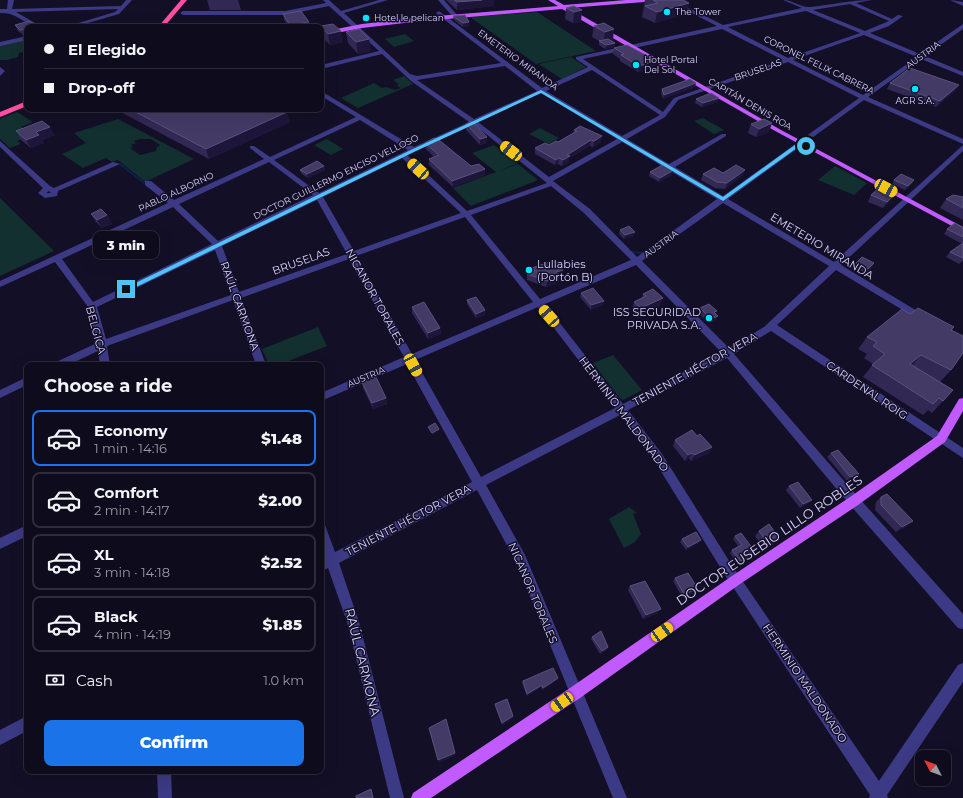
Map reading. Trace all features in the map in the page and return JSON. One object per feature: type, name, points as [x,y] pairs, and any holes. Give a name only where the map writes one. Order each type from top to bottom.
[{"type":"highway","points":[[164,24],[184,0]]},
{"type":"highway","points":[[181,15],[192,0]]},
{"type":"highway","points":[[0,110],[24,99]]},
{"type":"highway","points":[[0,115],[24,104]]},
{"type":"main road","points":[[454,14],[554,1],[588,0]]},
{"type":"main road","points":[[324,29],[442,15],[644,0]]},
{"type":"main road","name":"CAPITÁN DENIS ROA","points":[[554,1],[800,143],[963,230]]},
{"type":"main road","points":[[324,33],[352,25]]},
{"type":"main road","name":"DOCTOR EUSEBIO LILLO ROBLES","points":[[418,798],[575,693],[736,580],[854,501],[941,439],[963,402]]},
{"type":"street","points":[[9,10],[11,0]]},
{"type":"street","points":[[79,24],[113,15],[123,7],[128,0]]},
{"type":"street","points":[[339,13],[385,0]]},
{"type":"street","points":[[441,0],[454,14]]},
{"type":"street","name":"CORONEL FELIX CABRERA","points":[[669,0],[864,98],[963,142]]},
{"type":"street","points":[[786,0],[863,34],[963,74]]},
{"type":"street","points":[[664,115],[578,58],[721,26],[806,9],[869,0]]},
{"type":"street","points":[[954,0],[963,4]]},
{"type":"street","points":[[181,15],[285,13],[328,2],[408,75],[417,80],[474,123],[551,182],[587,212],[728,353],[854,501],[963,623]]},
{"type":"street","points":[[849,3],[892,21]]},
{"type":"street","points":[[0,11],[123,7]]},
{"type":"street","points":[[9,10],[34,24]]},
{"type":"street","name":"EMETERIO MIRANDA","points":[[442,15],[541,91],[928,322]]},
{"type":"street","name":"BRUSELAS","points":[[65,362],[102,345],[467,215],[551,182],[621,138],[664,115],[676,99],[787,59],[863,34],[887,25],[900,16]]},
{"type":"street","name":"AUSTRIA","points":[[324,396],[637,261],[963,26]]},
{"type":"street","points":[[0,44],[24,39]]},
{"type":"street","points":[[324,66],[382,52]]},
{"type":"street","points":[[417,80],[506,64]]},
{"type":"street","name":"DOCTOR GUILLERMO ENCISO VELLOSO","points":[[92,306],[403,155],[591,68]]},
{"type":"street","points":[[0,70],[2,71],[0,74]]},
{"type":"street","points":[[324,94],[414,150]]},
{"type":"street","name":"PABLO ALBORNO","points":[[0,284],[361,117]]},
{"type":"street","points":[[670,168],[724,135]]},
{"type":"street","points":[[0,143],[47,188],[42,193],[45,196],[54,194],[55,190],[116,164]]},
{"type":"street","name":"NICANOR TORALES","points":[[252,147],[319,196],[521,558],[575,693],[620,798]]},
{"type":"street","name":"TENIENTE HÉCTOR VERA","points":[[324,564],[728,353],[771,326],[963,147]]},
{"type":"street","name":"HERMINIO MALDONADO","points":[[403,155],[467,215],[538,303],[658,457],[736,580],[878,797]]},
{"type":"street","name":"RAÚL CARMONA","points":[[148,183],[174,204],[217,245],[260,362]]},
{"type":"street","name":"BELGICA","points":[[57,258],[92,306],[102,345],[105,362]]},
{"type":"street","name":"CARDENAL ROIG","points":[[771,326],[963,454]]},
{"type":"street","points":[[0,394],[24,382]]},
{"type":"street","points":[[0,544],[24,532]]},
{"type":"street","name":"RAÚL CARMONA","points":[[324,536],[333,559],[353,622],[397,798]]},
{"type":"street","points":[[878,797],[963,670]]},
{"type":"street","points":[[0,738],[24,725]]},
{"type":"street","points":[[164,774],[165,798]]},
{"type":"green space","points":[[537,12],[596,51],[536,64],[470,17]]},
{"type":"green space","points":[[405,34],[414,41],[394,47],[385,39]]},
{"type":"green space","points":[[24,39],[24,52],[19,53],[18,57],[0,60],[0,44]]},
{"type":"green space","points":[[571,57],[586,67],[562,79],[539,64]]},
{"type":"green space","points":[[404,76],[413,84],[358,108],[341,98],[374,83],[382,88],[386,87],[395,90],[401,88],[397,86],[399,84],[393,80]]},
{"type":"green space","points":[[17,112],[33,122],[21,127],[25,130],[17,134],[21,137],[44,130],[17,141],[21,144],[10,148],[0,139],[0,119]]},
{"type":"green space","points":[[703,118],[724,130],[714,134],[694,121]]},
{"type":"green space","points":[[118,119],[194,159],[145,182],[118,160],[112,162],[106,158],[83,168],[62,154],[86,143],[74,133]],"holes":[[[140,139],[151,139],[160,145],[157,147],[156,151],[140,155],[130,148],[133,147],[131,145],[136,143],[134,141]]]},
{"type":"green space","points":[[540,128],[559,138],[549,144],[529,134]]},
{"type":"green space","points":[[327,139],[343,149],[331,155],[314,145]]},
{"type":"green space","points":[[494,145],[518,163],[497,172],[518,164],[538,180],[471,206],[453,188],[496,172],[472,153]]},
{"type":"green space","points":[[835,166],[867,183],[854,195],[818,180]]},
{"type":"green space","points":[[0,198],[54,251],[0,276]]},
{"type":"green space","points":[[318,327],[327,346],[286,362],[268,362],[262,349]]},
{"type":"green space","points":[[613,355],[642,390],[623,400],[619,397],[593,363]]},
{"type":"green space","points":[[629,507],[637,513],[633,514],[641,534],[635,542],[624,548],[609,519]]},
{"type":"building","points":[[454,0],[482,0],[457,2]]},
{"type":"building","points":[[653,0],[683,0],[689,3],[657,12],[645,6],[658,3]]},
{"type":"building","points":[[574,6],[582,10],[574,12],[566,8]]},
{"type":"building","points":[[301,11],[309,22],[289,24],[283,14]]},
{"type":"building","points":[[465,15],[469,22],[463,23],[453,16]]},
{"type":"building","points":[[29,21],[34,24],[24,24],[24,29],[20,30],[15,25]]},
{"type":"building","points":[[604,23],[614,29],[605,32],[594,26]]},
{"type":"building","points":[[333,24],[341,31],[328,34],[324,29],[324,26]]},
{"type":"building","points":[[359,29],[369,39],[356,42],[346,32]]},
{"type":"building","points":[[608,39],[615,43],[606,45],[599,41]]},
{"type":"building","points":[[627,45],[657,61],[639,66],[621,55],[624,54],[614,48]]},
{"type":"building","points":[[910,68],[959,85],[940,101],[890,83]]},
{"type":"building","points":[[690,79],[696,83],[664,95],[662,89]]},
{"type":"building","points":[[711,93],[719,98],[703,103],[696,99]]},
{"type":"building","points":[[136,112],[287,112],[206,149]]},
{"type":"building","points":[[764,119],[772,123],[759,129],[751,124]]},
{"type":"building","points":[[42,121],[50,127],[36,132],[39,135],[26,140],[16,131]]},
{"type":"building","points":[[472,121],[487,137],[480,139],[466,124]]},
{"type":"building","points":[[580,126],[602,136],[594,141],[591,140],[567,155],[570,156],[563,160],[559,158],[556,160],[535,148],[545,143],[549,145],[556,141],[558,142],[577,131],[574,130]]},
{"type":"building","points":[[434,138],[439,140],[471,166],[479,164],[485,169],[452,181],[429,159],[439,155],[425,143]]},
{"type":"building","points":[[317,161],[324,166],[307,174],[300,170]]},
{"type":"building","points":[[664,164],[674,170],[660,178],[650,172]]},
{"type":"building","points":[[736,165],[745,170],[727,183],[717,182],[703,174],[714,168],[723,173]]},
{"type":"building","points":[[901,174],[914,180],[908,186],[894,180]]},
{"type":"building","points":[[881,186],[897,192],[887,202],[871,195]]},
{"type":"building","points":[[953,195],[963,197],[963,208],[946,199]]},
{"type":"building","points":[[101,209],[107,215],[97,220],[91,214]]},
{"type":"building","points":[[955,223],[963,228],[963,237],[947,229]]},
{"type":"building","points":[[629,226],[635,232],[625,235],[620,230]]},
{"type":"building","points":[[963,243],[963,258],[950,252]]},
{"type":"building","points":[[862,257],[874,263],[868,269],[856,263]]},
{"type":"building","points":[[555,260],[563,270],[556,272],[560,276],[547,281],[527,274],[535,271],[532,268]]},
{"type":"building","points":[[593,288],[604,301],[591,305],[581,293]]},
{"type":"building","points":[[653,289],[663,298],[641,308],[634,302],[646,296],[643,294]]},
{"type":"building","points":[[476,297],[485,310],[476,314],[467,300]]},
{"type":"building","points":[[424,302],[440,328],[428,333],[412,307]]},
{"type":"building","points":[[709,304],[717,311],[714,312],[718,316],[711,319],[700,308]]},
{"type":"building","points":[[918,308],[954,327],[951,330],[963,336],[963,353],[951,370],[921,355],[910,364],[953,390],[943,401],[939,398],[933,404],[872,365],[885,354],[873,346],[877,342],[867,337],[902,309],[910,314]]},
{"type":"building","points":[[376,377],[386,398],[372,403],[362,382]]},
{"type":"building","points":[[435,423],[439,429],[432,433],[428,427]]},
{"type":"building","points":[[692,430],[697,436],[700,434],[712,447],[694,455],[692,453],[688,455],[675,440]]},
{"type":"building","points":[[838,450],[859,474],[850,477],[831,453]]},
{"type":"building","points":[[798,482],[812,500],[803,504],[789,486]]},
{"type":"building","points":[[887,494],[913,521],[902,527],[881,505],[881,497]]},
{"type":"building","points":[[769,524],[779,538],[769,545],[759,531]]},
{"type":"building","points":[[696,532],[701,540],[688,547],[682,539]]},
{"type":"building","points":[[741,533],[756,553],[744,561],[739,560],[732,550],[742,545],[735,536]]},
{"type":"building","points":[[688,573],[698,589],[684,594],[675,578]]},
{"type":"building","points":[[645,581],[661,609],[646,615],[630,586]]},
{"type":"building","points":[[601,631],[608,647],[602,651],[592,637]]},
{"type":"building","points":[[553,668],[558,678],[543,688],[542,685],[527,694],[523,681]]},
{"type":"building","points":[[507,699],[513,716],[502,723],[495,704]]},
{"type":"building","points":[[446,719],[455,753],[438,760],[429,728]]},
{"type":"building","points":[[371,789],[373,798],[356,798],[356,796]]},
{"type":"waterway","points":[[120,164],[144,183]]},
{"type":"waterway","points":[[632,252],[642,253]]},
{"type":"place","name":"The Tower","points":[[667,12]]},
{"type":"place","name":"Hotel le pelican","points":[[366,18]]},
{"type":"place","name":"Hotel Portal Del Sol","points":[[636,65]]},
{"type":"place","name":"AGR S.A.","points":[[915,89]]},
{"type":"place","name":"Lullabies (Portón B)","points":[[529,270]]},
{"type":"place","name":"ISS SEGURIDAD PRIVADA S.A.","points":[[709,318]]},
{"type":"route","points":[[126,289],[414,150],[541,91],[723,200],[800,143],[806,146]]}]
